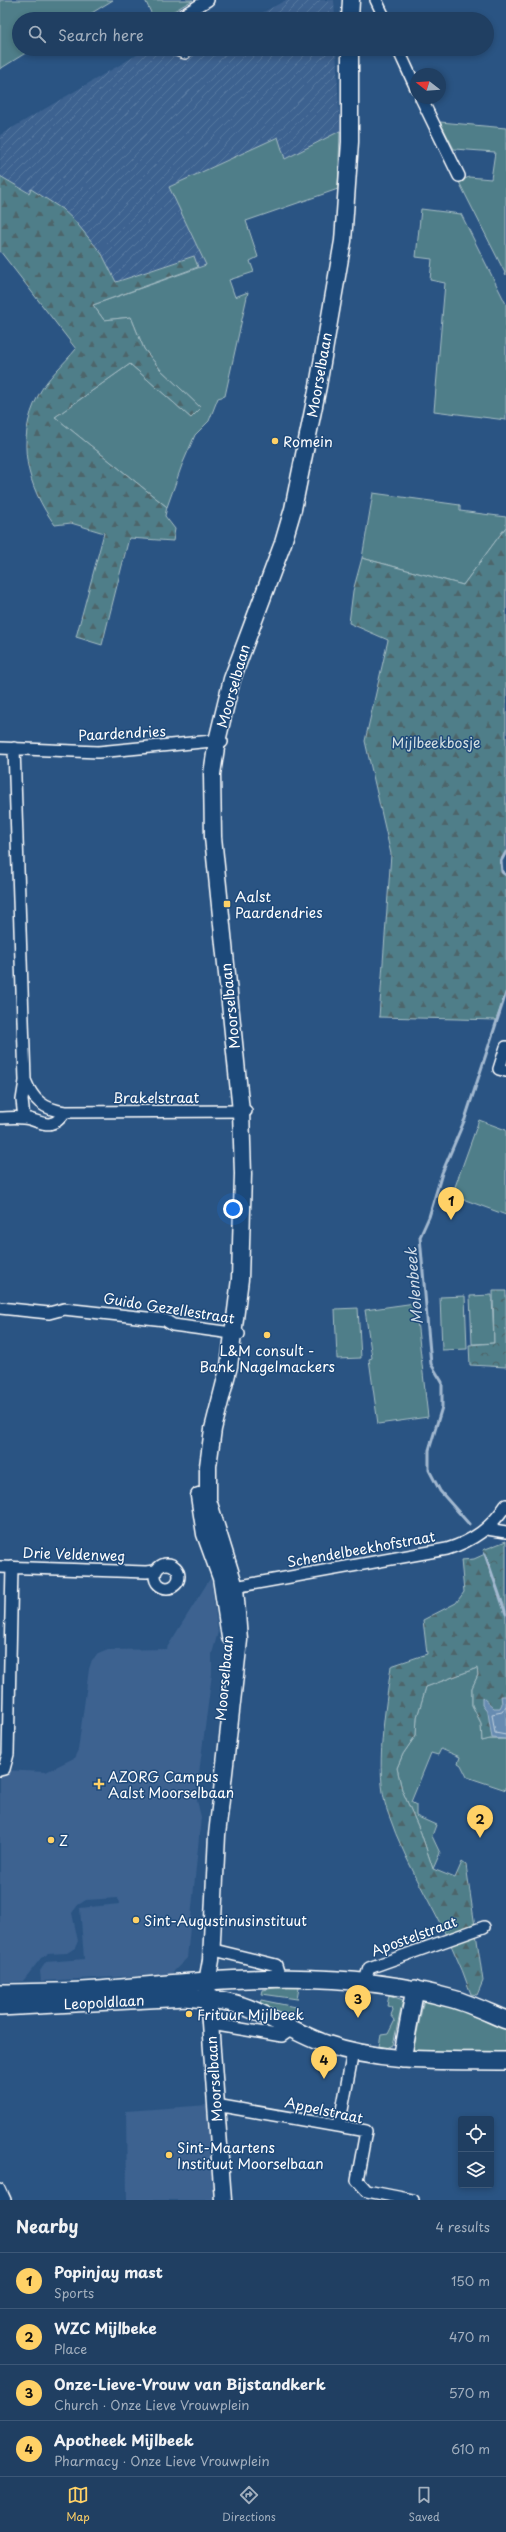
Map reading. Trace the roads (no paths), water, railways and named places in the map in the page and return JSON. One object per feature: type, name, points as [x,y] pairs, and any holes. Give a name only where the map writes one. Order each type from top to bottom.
[{"type":"main road","points":[[350,12],[351,0]]},
{"type":"main road","name":"Moorselbaan","points":[[223,2200],[211,2024],[206,1982],[210,1949],[217,1835],[239,1640],[229,1588],[208,1500],[207,1485],[211,1443],[225,1365],[236,1333],[243,1241],[244,1111],[212,813],[212,774],[235,673],[289,523],[318,386],[343,241],[350,142],[350,56]]},
{"type":"main road","name":"Moorselbaan","points":[[206,1982],[200,1966],[204,1884],[230,1640],[229,1588]]},
{"type":"main road","name":"Leopoldlaan","points":[[0,1993],[74,1991],[280,1978],[327,1978],[415,1989],[469,2004],[506,2020]]},
{"type":"main road","points":[[402,2059],[415,1989]]},
{"type":"main road","name":"Leopoldlaan","points":[[0,2007],[186,1997],[243,2007],[325,2044],[353,2052],[402,2059],[506,2061]]},
{"type":"street","points":[[188,12],[208,0]]},
{"type":"street","points":[[376,0],[382,12]]},
{"type":"street","points":[[401,56],[410,75]]},
{"type":"street","points":[[424,104],[459,176]]},
{"type":"street","name":"Paardendries","points":[[0,748],[98,752],[219,742]]},
{"type":"street","name":"Brakelstraat","points":[[14,748],[25,1080],[22,1100],[24,1118]]},
{"type":"street","points":[[506,1047],[499,1069],[506,1071]]},
{"type":"street","name":"Brakelstraat","points":[[25,1080],[30,1094],[37,1102],[53,1110],[65,1112],[244,1111]]},
{"type":"street","points":[[0,1118],[24,1118],[38,1124],[50,1123],[59,1120],[65,1112]]},
{"type":"street","name":"Guido Gezellestraat","points":[[0,1308],[49,1313],[64,1309],[134,1316],[165,1320],[173,1325],[236,1333]]},
{"type":"street","name":"Schendelbeekhofstraat","points":[[229,1588],[447,1549],[467,1542],[487,1529],[506,1505]]},
{"type":"street","points":[[487,1529],[506,1532]]},
{"type":"street","name":"Drie Veldenweg","points":[[0,1567],[152,1573]]},
{"type":"street","points":[[0,1770],[4,1769],[8,1754],[12,1567]]},
{"type":"street","name":"Apostelstraat","points":[[364,1983],[369,1968],[484,1927]]},
{"type":"street","points":[[210,1949],[276,1965],[280,1978]]},
{"type":"street","points":[[211,2024],[282,2036],[292,2029]]},
{"type":"street","points":[[339,2126],[353,2052]]},
{"type":"street","name":"Appelstraat","points":[[216,2105],[366,2131],[357,2180],[361,2186],[367,2191],[413,2200]]},
{"type":"street","points":[[0,2189],[4,2200]]},
{"type":"water","points":[[501,1696],[506,1696],[506,1739],[492,1738],[488,1713],[482,1705],[482,1697],[494,1708],[500,1708],[502,1704]]},
{"type":"waterway","name":"Molenbeek","points":[[506,852],[501,861],[502,872],[506,875]]},
{"type":"waterway","name":"Molenbeek","points":[[469,1524],[440,1491],[429,1470],[429,1450],[442,1407],[442,1382],[431,1364],[420,1237],[429,1217],[442,1173],[465,1119],[506,993]]},
{"type":"waterway","name":"Molenbeek","points":[[485,1554],[506,1614]]},
{"type":"place","name":"Romein","points":[[275,441]]},
{"type":"place","name":"Aalst Paardendries","points":[[227,904]]},
{"type":"place","name":"Popinjay mast","points":[[451,1220]]},
{"type":"place","name":"L&M consult - Bank Nagelmackers","points":[[267,1335]]},
{"type":"place","name":"AZORG Campus Aalst Moorselbaan","points":[[99,1784]]},
{"type":"place","name":"WZC Mijlbeke","points":[[480,1838]]},
{"type":"place","name":"Z","points":[[51,1840]]},
{"type":"place","name":"Sint-Augustinusinstituut","points":[[136,1920]]},
{"type":"place","name":"Frituur Mijlbeek","points":[[189,2014]]},
{"type":"place","name":"Onze-Lieve-Vrouw van Bijstandkerk","points":[[358,2018]]},
{"type":"place","name":"Apotheek Mijlbeek","points":[[324,2079]]},
{"type":"place","name":"Sint-Maartens Instituut Moorselbaan","points":[[169,2155]]},
{"type":"park label","name":"Mijlbeekbosje","points":[[436,742]]}]
